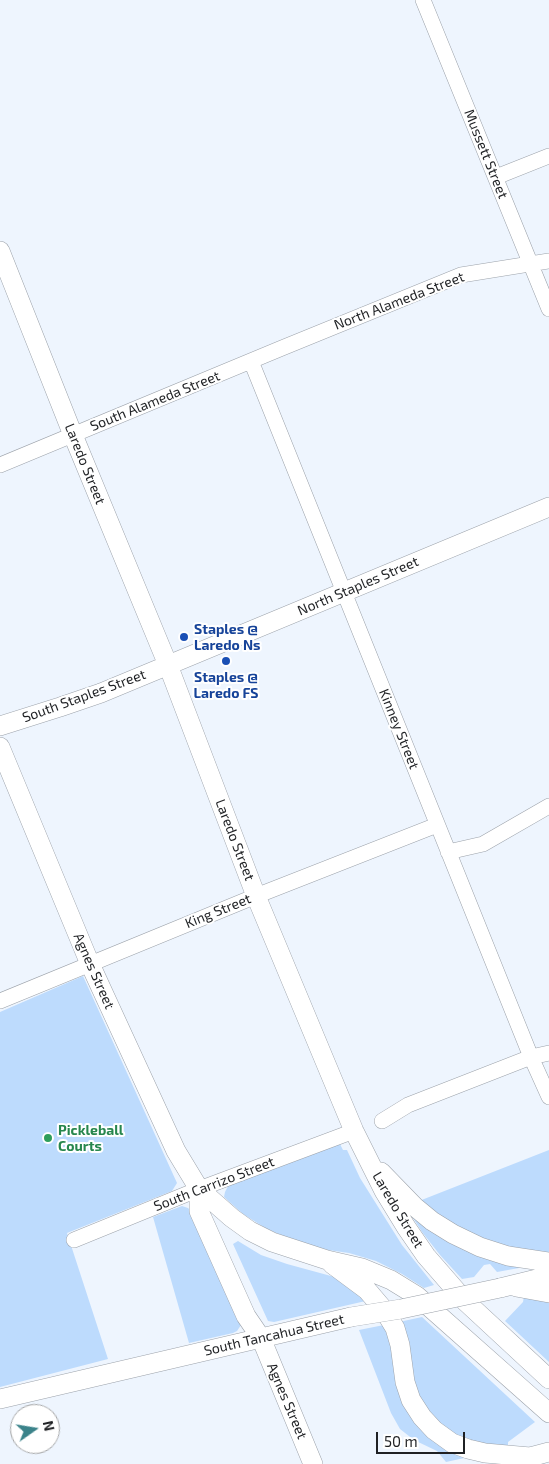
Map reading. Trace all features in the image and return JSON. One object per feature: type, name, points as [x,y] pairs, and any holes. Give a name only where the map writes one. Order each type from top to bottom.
[{"type":"main road","name":"Laredo Street","points":[[0,252],[168,666],[256,896],[354,1131],[384,1192],[406,1227],[438,1270],[466,1302],[549,1379]]},
{"type":"main road","name":"North Staples Street","points":[[168,666],[549,507]]},
{"type":"main road","name":"South Staples Street","points":[[0,726],[101,693],[168,666]]},
{"type":"main road","name":"Agnes Street","points":[[0,746],[90,964],[176,1151],[199,1189],[199,1211],[246,1316],[261,1338],[313,1464]]},
{"type":"main road","points":[[366,1155],[415,1207],[432,1221],[453,1234],[480,1247],[508,1256],[549,1262]]},
{"type":"main road","points":[[199,1189],[232,1218],[250,1231],[272,1242],[327,1260],[362,1268],[391,1280],[417,1296],[535,1400],[549,1415]]},
{"type":"main road","points":[[327,1260],[367,1290],[384,1310],[395,1328],[400,1345],[405,1382],[411,1400],[422,1417],[434,1430],[452,1443],[468,1450],[484,1453],[539,1455]]},
{"type":"main road","name":"South Tancahua Street","points":[[0,1399],[261,1338],[549,1276]]},
{"type":"main road","points":[[504,1287],[549,1293]]},
{"type":"main road","points":[[504,1464],[539,1455]]},
{"type":"street","name":"Mussett Street","points":[[425,1],[549,308]]},
{"type":"street","points":[[496,177],[549,156]]},
{"type":"street","name":"North Alameda Street","points":[[282,348],[461,275],[549,262]]},
{"type":"street","name":"South Alameda Street","points":[[0,465],[282,348]]},
{"type":"street","name":"Kinney Street","points":[[250,362],[531,1057],[549,1097]]},
{"type":"street","points":[[448,852],[483,844],[549,806]]},
{"type":"street","name":"King Street","points":[[0,1001],[256,896],[437,825]]},
{"type":"street","points":[[382,1121],[408,1105],[531,1057],[549,1053]]},
{"type":"street","name":"South Carrizo Street","points":[[74,1240],[199,1189],[354,1131]]},
{"type":"shaded area","points":[[83,976],[177,1183],[172,1191],[67,1233],[108,1359],[0,1387],[0,1012]]},
{"type":"shaded area","points":[[340,1144],[343,1150],[347,1150],[360,1178],[402,1245],[434,1285],[424,1288],[376,1261],[349,1253],[321,1249],[295,1241],[267,1229],[243,1214],[224,1197],[229,1184]]},
{"type":"shaded area","points":[[549,1150],[549,1253],[535,1253],[486,1241],[453,1225],[419,1201]]},
{"type":"shaded area","points":[[182,1206],[188,1208],[193,1213],[241,1318],[241,1325],[233,1333],[189,1343],[153,1217]]},
{"type":"shaded area","points":[[416,1214],[520,1264],[519,1268],[497,1272],[490,1264],[484,1265],[474,1277],[462,1279],[422,1232],[413,1218]]},
{"type":"shaded area","points":[[238,1241],[261,1255],[342,1279],[370,1300],[274,1322],[268,1321],[233,1244]]},
{"type":"shaded area","points":[[524,1296],[549,1297],[549,1362],[505,1321],[523,1302]]},
{"type":"shaded area","points":[[422,1317],[535,1422],[508,1442],[508,1446],[479,1445],[445,1432],[417,1399],[399,1322]]},
{"type":"shaded area","points":[[389,1324],[405,1397],[469,1457],[446,1462],[437,1451],[414,1440],[400,1429],[391,1413],[359,1330]]},
{"type":"place","name":"Staples @ Laredo Ns","points":[[184,637]]},
{"type":"place","name":"Staples @ Laredo FS","points":[[226,661]]},
{"type":"place","name":"Pickleball Courts","points":[[48,1138]]}]
